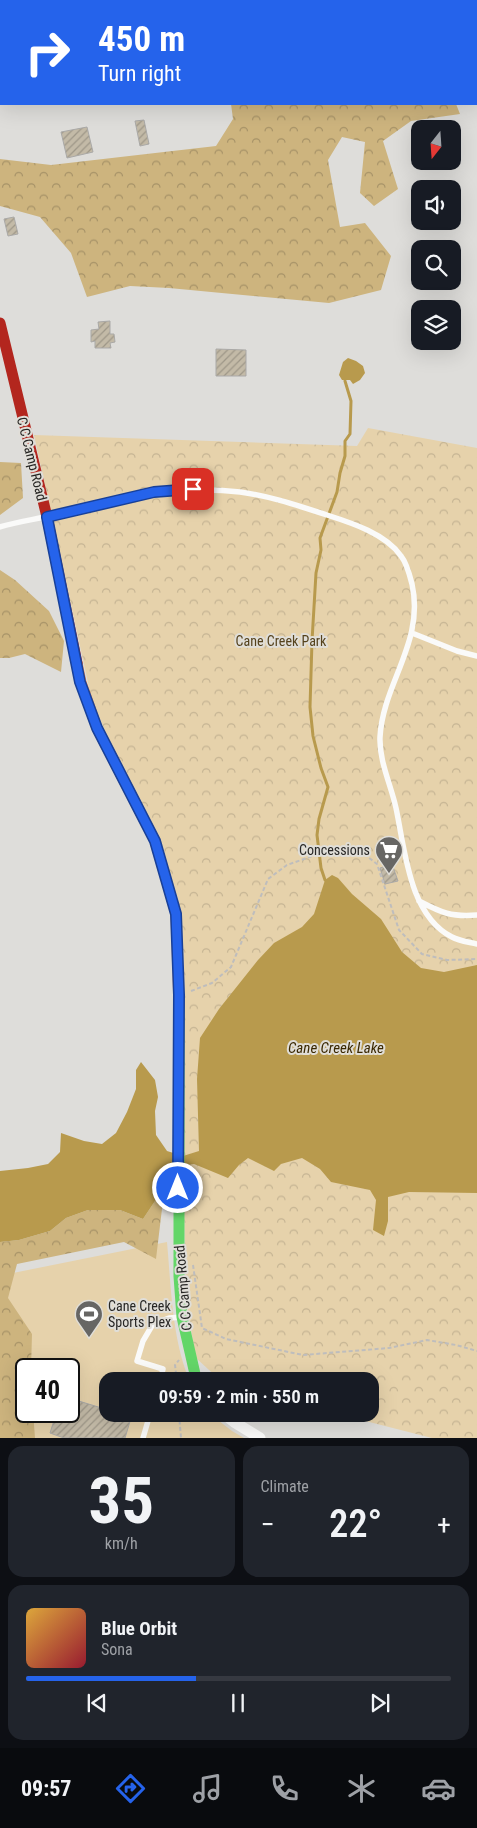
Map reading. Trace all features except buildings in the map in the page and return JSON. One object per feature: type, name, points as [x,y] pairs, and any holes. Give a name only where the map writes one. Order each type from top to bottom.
[{"type":"street","name":"C C Camp Road","points":[[0,323],[47,517],[80,682],[97,728],[155,841],[176,914],[179,995],[179,1276],[182,1317],[195,1372]]},
{"type":"street","points":[[234,1422],[260,1438]]},
{"type":"lane","points":[[0,528],[154,492],[193,489],[241,492],[284,501],[328,515],[381,537],[402,556],[412,583],[415,606],[412,633],[385,711],[380,736],[380,753],[395,806],[409,872],[419,901],[427,914],[452,937],[477,944]]},
{"type":"lane","points":[[412,633],[457,651],[477,656]]},
{"type":"lane","points":[[419,901],[444,914],[477,915]]},
{"type":"lane","points":[[162,1372],[163,1369],[137,1361],[143,1341],[153,1324],[170,1318],[182,1317]]},
{"type":"lane","points":[[143,1438],[148,1422]]},
{"type":"path","points":[[179,995],[212,983],[231,967],[268,879],[287,865],[321,853],[359,850],[377,864],[399,930],[422,954],[447,960],[477,959]]},
{"type":"path","points":[[192,1260],[202,1328],[226,1339],[303,1355],[390,1348],[427,1340],[477,1351]]},
{"type":"path","points":[[180,1422],[181,1438]]},
{"type":"green space","points":[[231,105],[456,105],[460,114],[411,120],[383,141],[398,189],[374,206],[360,193],[365,142],[342,137],[328,160],[340,227],[365,223],[391,256],[381,290],[329,303],[130,286],[87,297],[71,253],[40,217],[0,206],[0,159],[51,165],[216,146],[233,119]]},
{"type":"green space","name":"Cane Creek Park","points":[[368,428],[477,448],[477,1438],[432,1438],[369,1422],[379,1422],[379,1372],[211,1372],[196,1358],[186,1302],[178,898],[92,701],[34,435],[357,446]]},
{"type":"green space","points":[[0,462],[21,463],[23,498],[0,515]]},
{"type":"green space","points":[[0,570],[15,580],[49,611],[64,641],[61,672],[25,654],[0,658]]},
{"type":"green space","points":[[167,1167],[156,1259],[124,1242],[17,1264],[8,1298],[32,1334],[31,1358],[15,1358],[15,1423],[34,1423],[35,1438],[0,1438],[0,1242],[19,1240],[50,1231],[66,1218],[88,1210],[120,1210],[143,1219],[155,1201],[154,1179]]},
{"type":"green space","name":"Cane Creek Sports Plex","points":[[167,1242],[176,1331],[179,1349],[187,1372],[99,1372],[99,1422],[220,1422],[244,1438],[0,1438],[8,1274]]},
{"type":"water","points":[[348,358],[363,366],[365,373],[360,380],[353,384],[350,380],[342,380],[339,375],[343,362]]},
{"type":"water","name":"Cane Creek Lake","points":[[332,875],[338,878],[352,894],[381,919],[402,952],[421,968],[444,972],[477,965],[477,1193],[409,1192],[388,1197],[388,1221],[384,1236],[373,1230],[376,1200],[370,1190],[331,1182],[320,1169],[302,1158],[281,1164],[274,1171],[248,1158],[228,1178],[194,1164],[167,1167],[154,1179],[155,1201],[143,1219],[120,1210],[88,1210],[66,1218],[50,1231],[19,1240],[0,1242],[0,1171],[48,1164],[60,1152],[61,1133],[84,1141],[102,1144],[116,1133],[127,1112],[136,1089],[136,1070],[141,1062],[155,1080],[158,1097],[155,1111],[156,1135],[167,1151],[183,1156],[199,1151],[197,1079],[200,1038],[219,1009],[258,960],[274,943],[302,927],[314,914],[325,880]]},
{"type":"waterway","points":[[325,880],[321,868],[317,835],[319,819],[328,787],[313,736],[310,707],[312,641],[316,573],[321,550],[320,538],[337,492],[345,456],[345,441],[350,434],[351,401],[345,381]]},
{"type":"traffic: fast","points":[[179,1006],[179,1276],[182,1317],[195,1372]]},
{"type":"traffic: slow","points":[[77,663],[81,682],[97,728],[155,841],[176,914],[179,1006]]},
{"type":"traffic: jam","points":[[0,323],[47,517],[77,663]]},
{"type":"place","name":"Concessions","points":[[389,874]]},
{"type":"place","name":"Cane Creek Sports Plex","points":[[89,1338]]},
{"type":"route","points":[[178,1188],[179,995],[176,914],[155,841],[97,728],[80,682],[47,517],[154,492],[193,489]]}]
